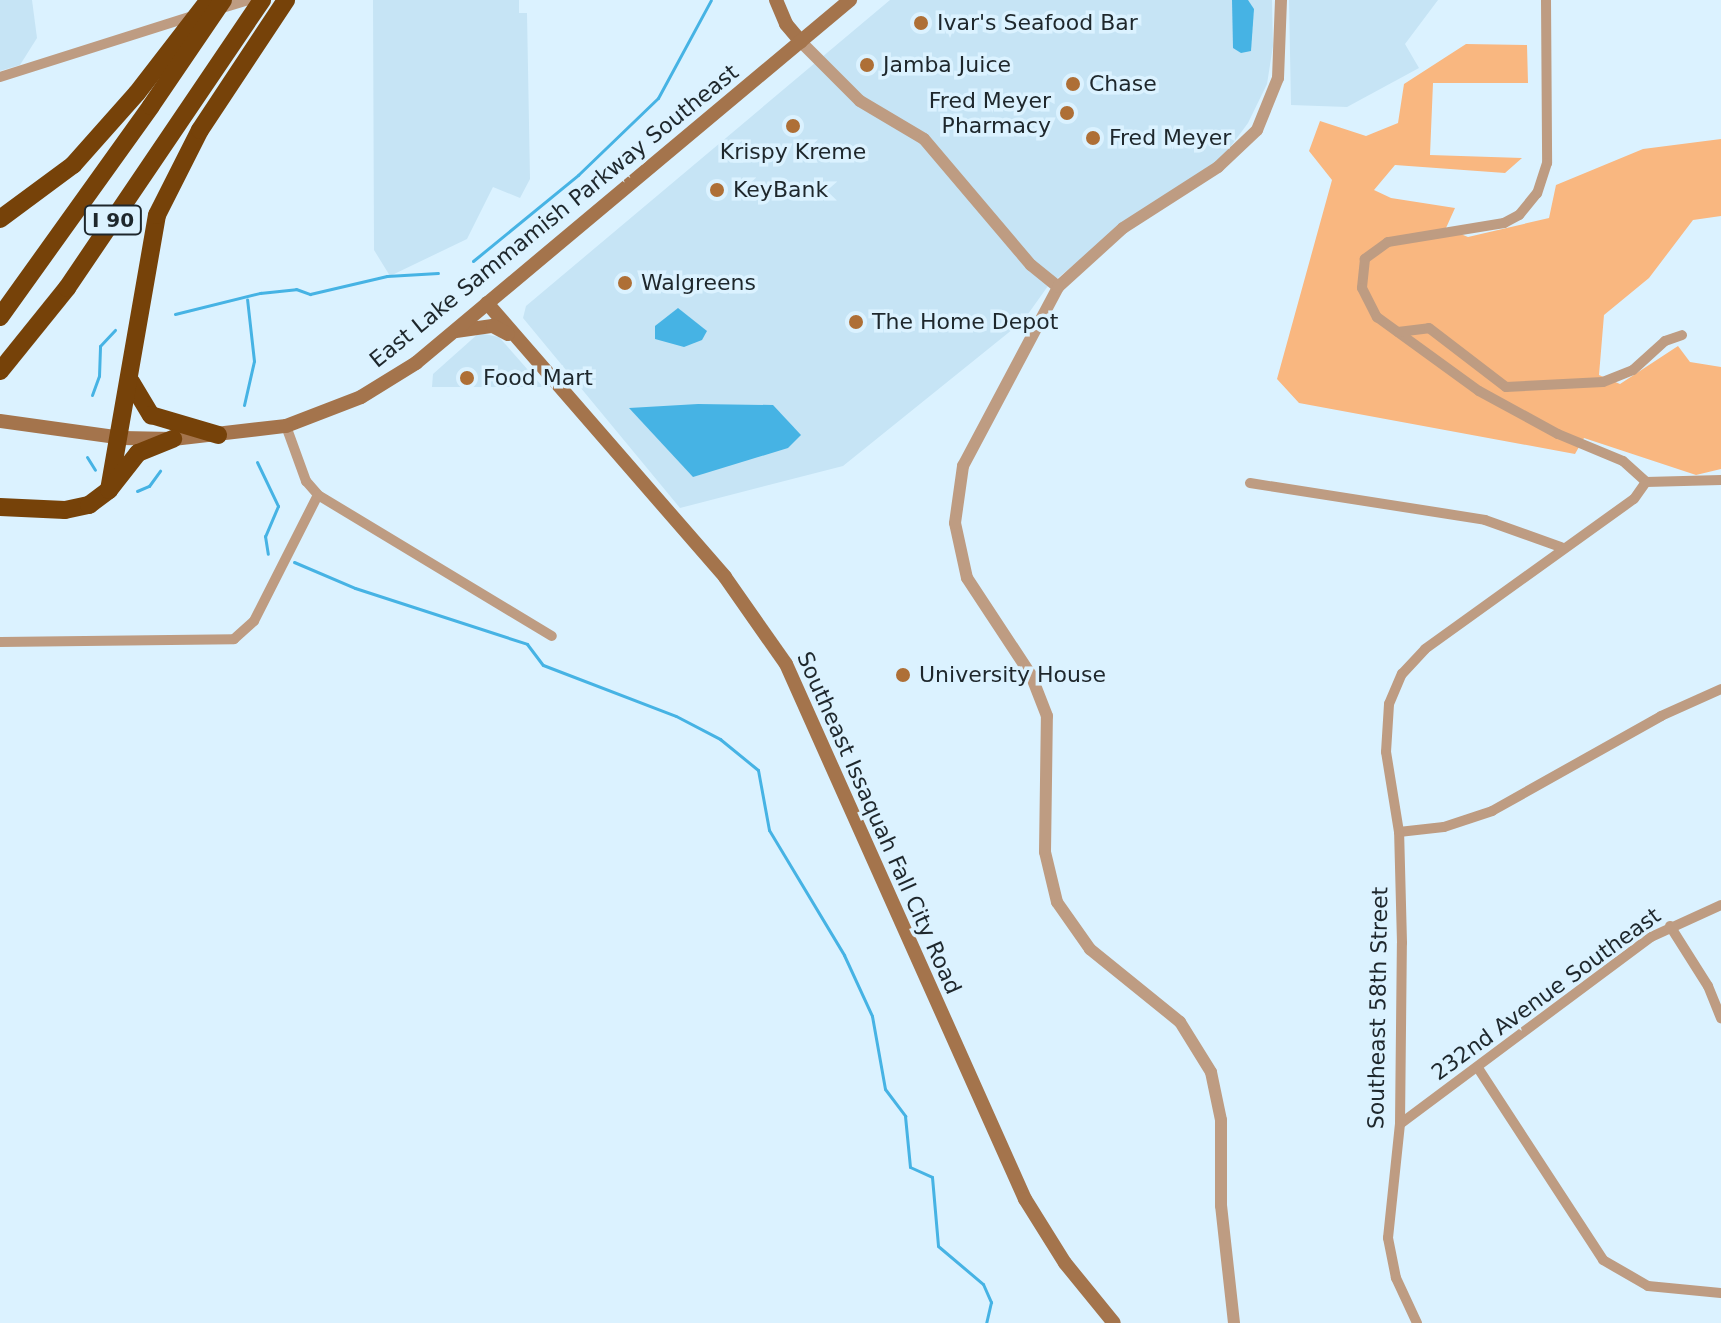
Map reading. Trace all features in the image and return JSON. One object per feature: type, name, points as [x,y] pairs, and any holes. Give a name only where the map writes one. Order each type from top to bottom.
[{"type":"highway","points":[[0,219],[73,165],[144,100],[209,0]]},
{"type":"highway","name":"I 90","points":[[0,317],[144,100],[223,0]]},
{"type":"highway","name":"I 90","points":[[0,371],[67,288],[262,0]]},
{"type":"highway","points":[[109,490],[122,438],[147,256],[157,215],[241,68],[286,0]]},
{"type":"highway","points":[[132,374],[151,415],[218,435]]},
{"type":"highway","points":[[0,507],[80,509],[109,490],[138,453],[173,439]]},
{"type":"main road","points":[[776,0],[786,24],[801,42]]},
{"type":"main road","name":"East Lake Sammamish Parkway Southeast","points":[[0,421],[122,438],[173,439],[286,426],[376,389],[453,332],[850,0]]},
{"type":"main road","name":"Southeast Issaquah Fall City Road","points":[[487,303],[687,532],[786,664],[1025,1199],[1065,1263],[1114,1323]]},
{"type":"main road","points":[[453,332],[493,326],[528,349]]},
{"type":"street","points":[[0,77],[249,0]]},
{"type":"street","points":[[1234,1323],[1221,1206],[1221,1120],[1211,1072],[1180,1022],[1090,949],[1057,902],[1045,852],[1050,753],[1043,701],[979,601],[960,549],[956,496],[963,466],[1058,287],[1123,228],[1218,167],[1257,130],[1278,78],[1281,0]]},
{"type":"street","points":[[1546,0],[1547,163],[1542,184],[1529,206],[1512,219],[1405,236],[1365,259],[1365,300],[1398,332],[1479,391],[1558,434],[1623,461],[1646,482],[1721,480]]},
{"type":"street","points":[[801,42],[860,101],[924,139],[1031,265],[1058,287]]},
{"type":"street","points":[[1398,332],[1429,328],[1506,387],[1603,382],[1633,370],[1665,341],[1682,335]]},
{"type":"street","points":[[286,426],[306,481],[318,495],[552,636]]},
{"type":"street","points":[[1250,483],[1485,520],[1561,547],[1634,499],[1646,482]]},
{"type":"street","points":[[0,642],[220,643],[244,633],[318,495]]},
{"type":"street","name":"Southeast 58th Street","points":[[1417,1323],[1396,1278],[1388,1238],[1400,1124],[1399,832],[1386,752],[1393,690],[1425,649],[1561,547]]},
{"type":"street","points":[[1399,832],[1444,827],[1492,811],[1661,716],[1721,689]]},
{"type":"street","name":"232nd Avenue Southeast","points":[[1400,1124],[1670,926],[1721,905]]},
{"type":"street","points":[[1670,926],[1708,986],[1721,1019]]},
{"type":"street","points":[[1478,1068],[1587,1239],[1616,1271],[1667,1291],[1721,1293]]},
{"type":"shaded area","points":[[0,0],[32,0],[37,38],[20,65],[0,71]]},
{"type":"shaded area","points":[[373,0],[519,0],[519,13],[527,13],[530,179],[520,198],[493,187],[467,239],[390,276],[374,250]]},
{"type":"shaded area","points":[[890,0],[1272,0],[1273,46],[1267,84],[1248,123],[1217,165],[1127,221],[1048,286],[1023,321],[843,466],[680,508],[523,318],[526,306]]},
{"type":"shaded area","points":[[1289,0],[1438,0],[1405,44],[1419,68],[1347,107],[1291,105]]},
{"type":"shaded area","points":[[1466,44],[1527,45],[1528,83],[1433,83],[1430,155],[1522,158],[1505,173],[1395,165],[1374,190],[1391,198],[1455,208],[1446,228],[1468,237],[1549,218],[1556,185],[1643,149],[1721,139],[1721,216],[1693,220],[1649,278],[1604,315],[1599,375],[1620,384],[1678,346],[1690,362],[1721,367],[1721,469],[1696,475],[1584,438],[1575,454],[1299,403],[1277,379],[1332,180],[1309,151],[1320,121],[1366,136],[1398,123],[1404,84]]},
{"type":"shaded area","points":[[479,333],[499,337],[543,387],[432,387],[433,374]]},
{"type":"water","points":[[1232,0],[1248,0],[1254,9],[1251,51],[1241,53],[1233,48]]},
{"type":"water","points":[[678,308],[707,331],[702,340],[684,347],[655,339],[655,326]]},
{"type":"water","points":[[698,404],[773,405],[801,435],[788,448],[693,477],[629,408]]},
{"type":"waterway","points":[[473,261],[578,175],[658,98],[711,0]]},
{"type":"waterway","points":[[175,314],[260,293],[296,289],[310,294],[387,276],[438,273]]},
{"type":"waterway","points":[[244,405],[254,361],[247,299]]},
{"type":"waterway","points":[[92,395],[99,376],[100,346],[115,330]]},
{"type":"waterway","points":[[87,457],[95,470]]},
{"type":"waterway","points":[[257,462],[278,506],[265,536],[268,554]]},
{"type":"waterway","points":[[137,491],[149,486],[160,471]]},
{"type":"waterway","points":[[294,562],[355,588],[527,644],[543,665],[676,716],[720,739],[758,770],[769,830],[844,955],[872,1016],[885,1089],[905,1116],[910,1167],[932,1177],[938,1246],[983,1284],[991,1302],[986,1323]]},
{"type":"place","name":"Ivar's Seafood Bar","points":[[921,23]]},
{"type":"place","name":"Jamba Juice","points":[[867,65]]},
{"type":"place","name":"Chase","points":[[1073,84]]},
{"type":"place","name":"Fred Meyer Pharmacy","points":[[1067,113]]},
{"type":"place","name":"Krispy Kreme","points":[[793,126]]},
{"type":"place","name":"Fred Meyer","points":[[1093,138]]},
{"type":"place","name":"KeyBank","points":[[717,190]]},
{"type":"place","name":"Walgreens","points":[[625,283]]},
{"type":"place","name":"The Home Depot","points":[[856,322]]},
{"type":"place","name":"Food Mart","points":[[467,378]]},
{"type":"place","name":"University House","points":[[903,675]]}]
